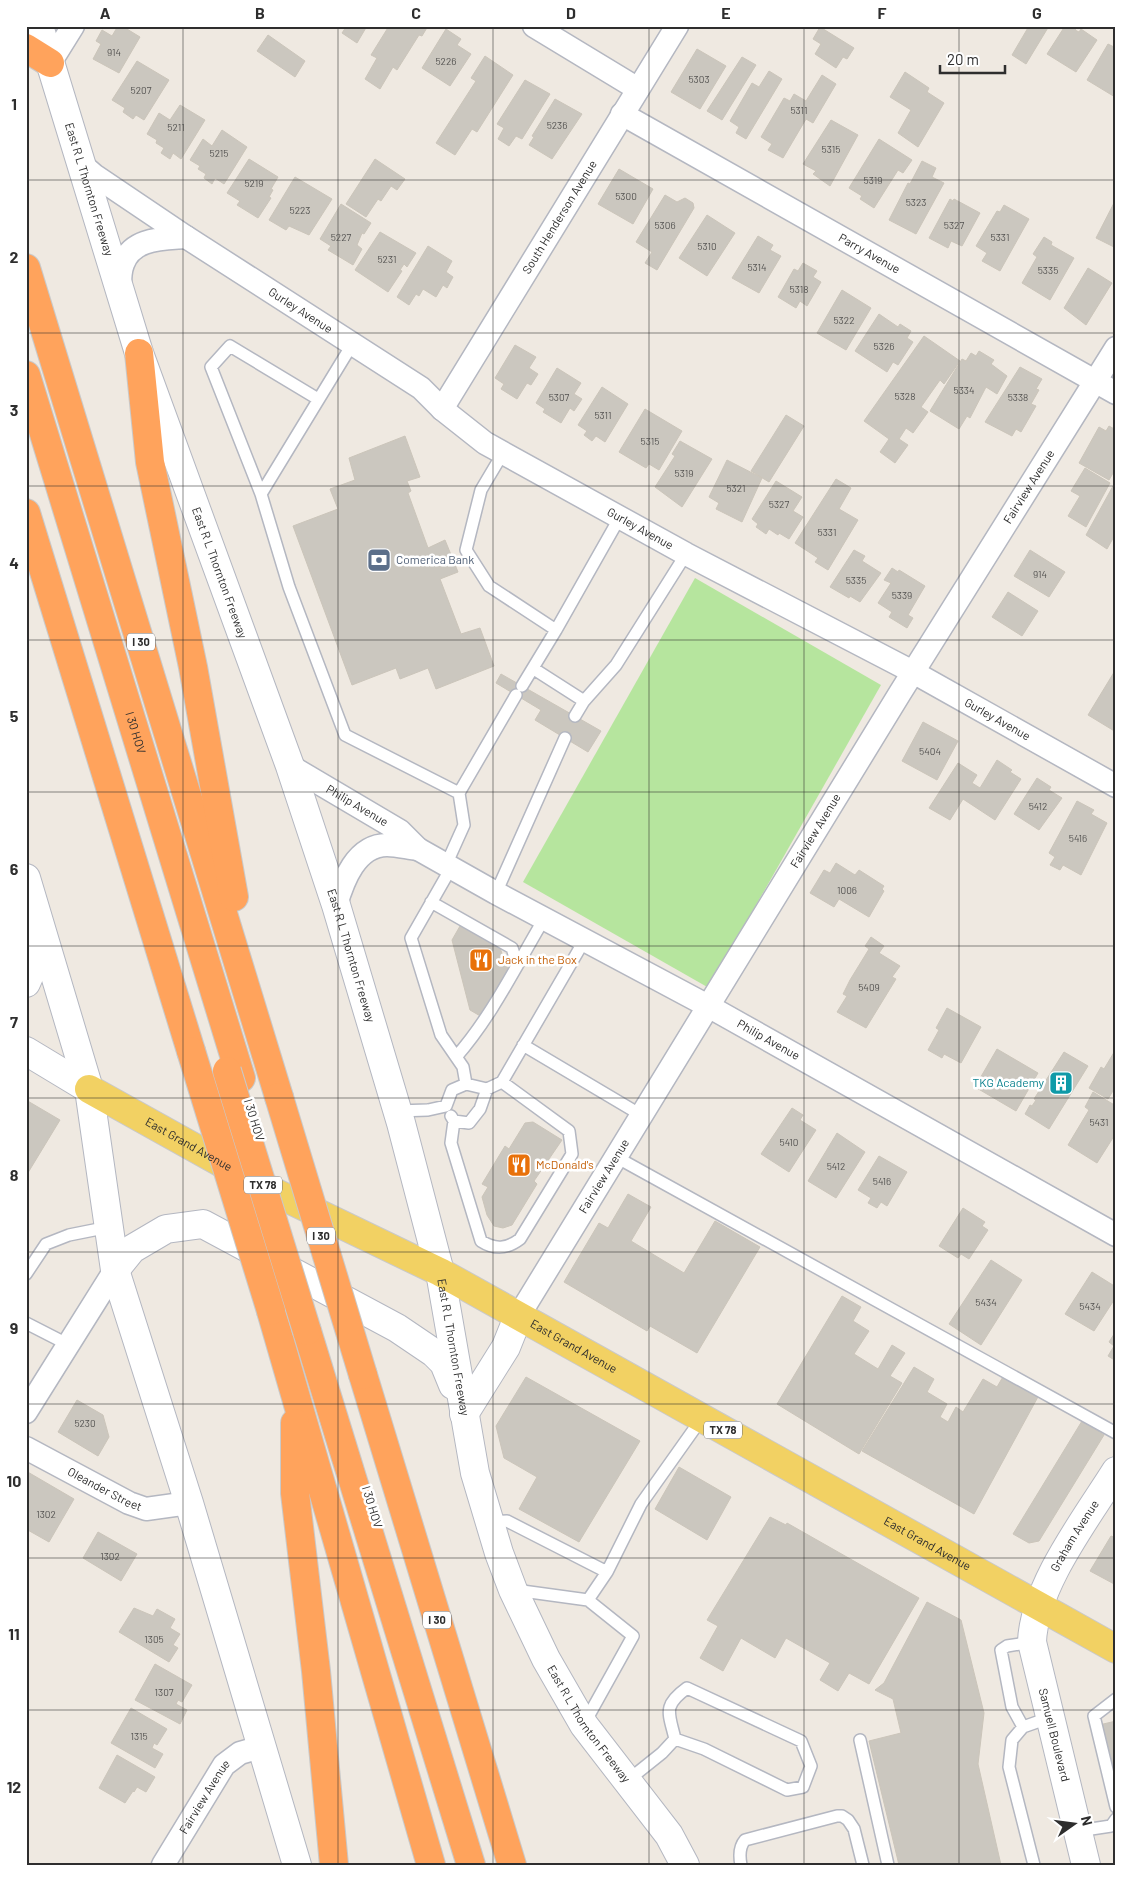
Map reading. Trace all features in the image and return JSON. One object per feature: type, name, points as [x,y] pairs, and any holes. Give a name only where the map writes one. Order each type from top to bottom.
[{"type":"highway","points":[[26,48],[50,63]]},
{"type":"highway","name":"I 30","points":[[26,268],[512,1865]]},
{"type":"highway","points":[[139,353],[150,462],[193,667],[255,1016]]},
{"type":"highway","name":"I 30 HOV","points":[[26,375],[234,1074]]},
{"type":"highway","name":"I 30 HOV","points":[[26,412],[481,1865]]},
{"type":"highway","points":[[26,513],[295,1390],[431,1865]]},
{"type":"highway","name":"I 30 HOV","points":[[314,1334],[470,1865]]},
{"type":"highway","points":[[295,1390],[296,1493],[316,1671],[334,1865]]},
{"type":"main road","name":"East R L Thornton Freeway","points":[[39,26],[139,353],[290,766],[336,905],[397,1111],[440,1272],[475,1473],[489,1522],[513,1590],[546,1659],[584,1725],[669,1836],[685,1865]]},
{"type":"main road","points":[[26,878],[89,1089],[115,1270],[189,1504],[297,1865]]},
{"type":"main road","points":[[26,983],[30,974],[34,904]]},
{"type":"main road","name":"East Grand Avenue","points":[[26,1051],[89,1089],[274,1192],[440,1272],[1039,1605],[1114,1644]]},
{"type":"main road","points":[[115,1270],[132,1249],[166,1229],[203,1224],[397,1328],[434,1352],[444,1363],[464,1414]]},
{"type":"main road","points":[[464,1414],[506,1348],[518,1317]]},
{"type":"main road","name":"Graham Avenue","points":[[1039,1605],[1054,1570],[1116,1471]]},
{"type":"main road","name":"Samuell Boulevard","points":[[1039,1605],[1032,1625],[1032,1642],[1086,1865]]},
{"type":"street","points":[[50,63],[73,26]]},
{"type":"street","points":[[534,26],[638,89]]},
{"type":"street","name":"South Henderson Avenue","points":[[442,409],[677,26]]},
{"type":"street","name":"Parry Avenue","points":[[622,114],[1116,393]]},
{"type":"street","name":"Gurley Avenue","points":[[80,163],[94,175],[186,237],[421,388],[442,409],[485,443],[686,554],[913,672],[1116,786]]},
{"type":"street","points":[[120,287],[122,264],[131,248],[148,241],[186,237]]},
{"type":"street","name":"Fairview Avenue","points":[[518,1317],[913,672],[1116,348]]},
{"type":"street","name":"Philip Avenue","points":[[290,766],[400,831],[418,849],[496,893],[708,1006],[1114,1229]]},
{"type":"street","name":"Philip Avenue","points":[[336,905],[343,879],[359,858],[375,847],[386,845],[418,849]]},
{"type":"street","points":[[26,1412],[115,1270]]},
{"type":"street","name":"Oleander Street","points":[[26,1448],[129,1503],[146,1509],[189,1504]]},
{"type":"street","name":"Fairview Avenue","points":[[163,1865],[224,1765],[240,1753],[261,1747]]},
{"type":"lane","points":[[261,494],[352,343]]},
{"type":"lane","points":[[318,399],[230,346],[211,367],[261,494],[288,587],[345,735],[459,793]]},
{"type":"lane","points":[[503,453],[481,490],[466,550],[489,586],[556,630]]},
{"type":"lane","points":[[466,1084],[463,1067],[441,1035],[411,938],[448,866],[464,825],[459,793],[519,690],[534,669],[620,517]]},
{"type":"lane","points":[[575,716],[584,701],[616,665],[686,554]]},
{"type":"lane","points":[[534,669],[584,701]]},
{"type":"lane","points":[[496,893],[565,738]]},
{"type":"lane","points":[[431,902],[512,948],[517,964]]},
{"type":"lane","points":[[456,1057],[470,1041],[506,986],[544,919]]},
{"type":"lane","points":[[502,1082],[569,1131],[572,1154],[520,1239],[512,1245],[502,1248],[490,1247],[481,1241],[451,1143],[454,1121],[446,1106],[452,1090],[466,1084],[487,1089],[502,1082],[584,941]]},
{"type":"lane","points":[[524,1045],[641,1116]]},
{"type":"lane","points":[[454,1121],[469,1123],[480,1109],[487,1089]]},
{"type":"lane","points":[[397,1111],[428,1110],[446,1106]]},
{"type":"lane","points":[[616,1157],[1116,1433]]},
{"type":"lane","points":[[26,1274],[46,1244],[68,1235],[109,1227]]},
{"type":"lane","points":[[26,1322],[68,1344]]},
{"type":"lane","points":[[588,1600],[607,1572],[641,1504],[702,1418]]},
{"type":"lane","points":[[489,1522],[507,1520],[607,1572]]},
{"type":"lane","points":[[513,1590],[588,1600],[633,1636],[584,1725]]},
{"type":"lane","points":[[1023,1727],[1012,1706],[1001,1650],[1007,1646],[1032,1642]]},
{"type":"lane","points":[[687,1688],[801,1741],[811,1766],[803,1787],[787,1790],[704,1749],[675,1739],[668,1709],[675,1697],[687,1688]]},
{"type":"lane","points":[[1116,1699],[1094,1716],[1116,1807]]},
{"type":"lane","points":[[1034,1865],[1009,1767],[1012,1740],[1023,1727],[1040,1721]]},
{"type":"lane","points":[[627,1781],[662,1753],[675,1739]]},
{"type":"lane","points":[[860,1740],[888,1865]]},
{"type":"lane","points":[[741,1865],[741,1845],[744,1840],[842,1816],[851,1824],[863,1865]]},
{"type":"lane","points":[[1078,1831],[1111,1826],[1116,1819]]},
{"type":"green space","points":[[695,578],[881,685],[709,988],[523,882]]},
{"type":"building","points":[[118,26],[122,26],[140,37],[119,73],[93,59],[101,44],[96,41],[102,30],[112,36]]},
{"type":"building","points":[[344,26],[367,26],[357,43],[342,33],[346,27]]},
{"type":"building","points":[[389,26],[428,26],[422,36],[419,35],[397,70],[393,67],[380,89],[365,79],[377,58],[371,55]]},
{"type":"building","points":[[1029,26],[1049,26],[1026,64],[1012,55]]},
{"type":"building","points":[[1065,26],[1074,26],[1077,28],[1075,30],[1079,32],[1081,29],[1097,40],[1076,72],[1047,54]]},
{"type":"building","points":[[820,27],[854,48],[847,59],[843,57],[836,68],[815,54],[821,44],[813,39]]},
{"type":"building","points":[[446,29],[461,39],[457,45],[471,54],[450,86],[422,68]]},
{"type":"building","points":[[268,35],[305,61],[295,77],[257,51]]},
{"type":"building","points":[[1108,44],[1116,48],[1115,97],[1087,80]]},
{"type":"building","points":[[697,49],[726,66],[700,109],[671,92]]},
{"type":"building","points":[[485,56],[513,75],[477,132],[472,129],[455,155],[436,143],[476,81],[471,78]]},
{"type":"building","points":[[742,57],[756,65],[722,120],[707,111]]},
{"type":"building","points":[[137,61],[169,80],[144,120],[136,115],[133,119],[123,112],[125,108],[112,100]]},
{"type":"building","points":[[769,71],[782,79],[746,139],[736,133],[739,127],[730,121],[752,83],[759,87]]},
{"type":"building","points":[[905,72],[929,88],[927,92],[944,103],[918,147],[898,133],[911,110],[890,97]]},
{"type":"building","points":[[822,75],[836,84],[813,123],[806,119],[783,158],[768,150],[772,144],[761,137],[784,98],[790,101],[794,94],[806,101]]},
{"type":"building","points":[[525,80],[550,94],[522,139],[516,136],[509,146],[498,139],[504,128],[497,124]]},
{"type":"building","points":[[555,99],[582,114],[552,159],[529,145],[534,137],[532,136]]},
{"type":"building","points":[[180,105],[205,120],[181,159],[173,153],[170,159],[161,153],[164,148],[156,143],[157,140],[147,134],[159,113],[170,120]]},
{"type":"building","points":[[831,120],[858,135],[830,186],[813,174],[816,171],[803,164]]},
{"type":"building","points":[[222,130],[247,147],[224,184],[215,178],[212,184],[204,178],[206,174],[198,169],[200,166],[190,160],[203,139],[212,146]]},
{"type":"building","points":[[879,139],[912,160],[903,173],[898,170],[874,208],[860,199],[862,196],[849,188]]},
{"type":"building","points":[[249,159],[278,177],[271,189],[273,190],[269,197],[271,198],[258,218],[237,205],[240,201],[227,193]]},
{"type":"building","points":[[375,159],[405,179],[397,190],[391,186],[381,201],[378,199],[366,217],[346,204]]},
{"type":"building","points":[[922,161],[936,168],[932,177],[944,183],[916,234],[889,220]]},
{"type":"building","points":[[619,169],[653,189],[633,224],[598,204]]},
{"type":"building","points":[[295,177],[332,199],[309,235],[289,226],[286,230],[269,220]]},
{"type":"building","points":[[665,195],[677,202],[685,198],[693,203],[694,208],[657,270],[645,263],[652,252],[636,242]]},
{"type":"building","points":[[950,199],[953,201],[954,199],[980,213],[962,246],[951,241],[948,248],[929,238]]},
{"type":"building","points":[[1116,202],[1116,248],[1096,238]]},
{"type":"building","points":[[341,204],[371,223],[364,234],[362,233],[357,245],[362,249],[353,265],[328,250],[331,246],[320,239]]},
{"type":"building","points":[[1004,205],[1029,219],[1000,271],[982,261],[987,253],[976,246],[997,211],[1000,212]]},
{"type":"building","points":[[707,215],[735,233],[707,276],[679,258]]},
{"type":"building","points":[[380,232],[416,253],[407,267],[404,264],[400,270],[402,271],[388,292],[355,270]]},
{"type":"building","points":[[758,236],[773,245],[770,250],[781,256],[759,293],[732,278]]},
{"type":"building","points":[[1044,237],[1052,242],[1051,245],[1074,258],[1050,300],[1022,283],[1037,257],[1033,254]]},
{"type":"building","points":[[428,246],[452,261],[446,272],[453,277],[447,288],[443,285],[436,297],[423,289],[419,296],[416,294],[409,305],[397,297]]},
{"type":"building","points":[[803,263],[817,271],[813,277],[821,282],[807,306],[800,301],[796,308],[778,297],[794,269],[798,271]]},
{"type":"building","points":[[1088,268],[1112,283],[1086,325],[1064,308]]},
{"type":"building","points":[[842,290],[871,308],[846,350],[817,333]]},
{"type":"building","points":[[879,314],[898,327],[900,324],[911,331],[907,338],[913,342],[898,365],[893,362],[887,372],[855,351]]},
{"type":"building","points":[[924,336],[960,361],[944,384],[940,380],[921,407],[928,412],[913,433],[906,428],[899,439],[908,445],[895,463],[880,452],[889,439],[864,421]]},
{"type":"building","points":[[515,345],[536,357],[529,368],[538,374],[531,385],[527,383],[517,399],[501,389],[504,384],[495,378]]},
{"type":"building","points":[[979,351],[994,360],[991,364],[1007,376],[997,394],[986,387],[970,418],[967,416],[959,429],[930,411],[962,359],[966,361],[971,353],[976,356]]},
{"type":"building","points":[[1020,367],[1042,379],[1036,389],[1039,390],[1031,404],[1036,406],[1021,432],[1016,429],[1012,436],[985,422]]},
{"type":"building","points":[[557,368],[581,383],[574,394],[582,399],[574,411],[570,408],[561,423],[543,412],[545,409],[536,403]]},
{"type":"building","points":[[602,387],[628,404],[605,442],[596,436],[592,441],[584,435],[587,431],[578,425]]},
{"type":"building","points":[[645,409],[682,431],[659,470],[649,464],[646,468],[619,452]]},
{"type":"building","points":[[786,415],[804,426],[769,482],[751,471]]},
{"type":"building","points":[[1109,426],[1116,430],[1116,459],[1112,465],[1116,468],[1109,480],[1079,463],[1099,427],[1106,431]]},
{"type":"building","name":"Comerica Bank","points":[[405,436],[420,477],[407,481],[411,491],[408,493],[428,548],[445,540],[458,572],[440,579],[461,634],[480,628],[494,666],[436,689],[428,668],[400,679],[396,668],[352,685],[293,526],[338,509],[330,489],[355,480],[349,458]]},
{"type":"building","points":[[680,441],[712,459],[682,507],[655,487],[675,456],[672,454]]},
{"type":"building","points":[[727,460],[762,478],[742,522],[716,509],[719,503],[709,497]]},
{"type":"building","points":[[1085,468],[1110,483],[1086,527],[1068,516],[1080,496],[1071,491]]},
{"type":"building","points":[[836,479],[851,488],[839,509],[858,520],[828,570],[815,562],[818,558],[795,543]]},
{"type":"building","points":[[776,481],[802,497],[793,511],[803,517],[789,539],[769,529],[766,534],[756,527],[758,524],[752,519]]},
{"type":"building","points":[[1113,486],[1116,488],[1116,533],[1107,549],[1086,535]]},
{"type":"building","points":[[854,550],[865,556],[862,561],[881,573],[860,602],[830,587]]},
{"type":"building","points":[[1030,550],[1065,572],[1049,597],[1014,576]]},
{"type":"building","points":[[892,568],[898,572],[899,570],[925,586],[908,615],[913,618],[907,628],[889,617],[892,612],[878,603],[891,583],[884,580]]},
{"type":"building","points":[[1008,592],[1038,611],[1022,636],[992,617]]},
{"type":"building","points":[[1116,669],[1116,732],[1088,715]]},
{"type":"building","points":[[501,674],[601,731],[588,752],[535,720],[541,710],[496,683]]},
{"type":"building","points":[[923,722],[958,741],[937,780],[902,761]]},
{"type":"building","points":[[997,760],[1021,779],[995,820],[963,799],[950,820],[929,808],[958,763],[977,775],[972,783],[980,788]]},
{"type":"building","points":[[1037,778],[1051,787],[1049,790],[1062,798],[1039,830],[1014,814]]},
{"type":"building","points":[[1077,801],[1094,810],[1091,814],[1107,823],[1081,875],[1063,865],[1060,870],[1050,865],[1055,857],[1049,853]]},
{"type":"building","points":[[836,863],[855,875],[859,870],[884,886],[882,889],[884,891],[869,917],[839,899],[834,907],[810,893],[824,870],[830,873]]},
{"type":"building","name":"Jack in the Box","points":[[460,926],[500,948],[509,972],[482,1017],[470,1010],[452,940]]},
{"type":"building","points":[[871,937],[884,946],[879,953],[900,966],[892,977],[896,979],[866,1028],[837,1012],[847,996],[843,994],[850,980],[869,949],[865,946]]},
{"type":"building","points":[[947,1008],[981,1027],[961,1063],[944,1054],[942,1058],[928,1050],[939,1030],[936,1028]]},
{"type":"building","points":[[997,1049],[1038,1073],[1016,1111],[975,1087]]},
{"type":"building","points":[[1116,1049],[1116,1086],[1108,1099],[1089,1088],[1101,1067],[1104,1069]]},
{"type":"building","name":"TKG Academy","points":[[1064,1052],[1088,1066],[1049,1129],[1025,1114],[1030,1105],[1032,1106],[1036,1100],[1034,1099]]},
{"type":"building","points":[[1093,1092],[1116,1106],[1116,1133],[1097,1163],[1068,1145],[1089,1110],[1085,1107]]},
{"type":"building","points":[[26,1100],[60,1120],[26,1176]]},
{"type":"building","points":[[792,1108],[803,1115],[800,1120],[816,1130],[789,1172],[761,1154]]},
{"type":"building","name":"McDonald's","points":[[533,1122],[562,1140],[534,1181],[537,1184],[512,1225],[503,1228],[494,1226],[487,1215],[482,1197],[488,1187],[482,1184],[505,1146],[509,1149],[525,1123]]},
{"type":"building","points":[[837,1133],[865,1152],[836,1198],[808,1181]]},
{"type":"building","points":[[879,1156],[907,1172],[887,1206],[881,1202],[877,1208],[868,1203],[871,1198],[858,1190]]},
{"type":"building","points":[[628,1194],[651,1207],[631,1241],[684,1273],[715,1221],[760,1247],[697,1353],[650,1326],[647,1331],[564,1282],[599,1223],[608,1228]]},
{"type":"building","points":[[963,1208],[985,1222],[982,1226],[988,1230],[969,1259],[961,1254],[958,1258],[939,1246]]},
{"type":"building","points":[[991,1260],[1022,1280],[981,1345],[949,1324]]},
{"type":"building","points":[[1092,1272],[1116,1287],[1116,1297],[1094,1331],[1065,1314]]},
{"type":"building","points":[[842,1296],[861,1307],[853,1321],[869,1331],[854,1354],[878,1369],[892,1345],[905,1353],[890,1376],[902,1383],[859,1454],[777,1404]]},
{"type":"building","points":[[1116,1331],[1116,1361],[1108,1356],[1114,1346],[1109,1342]]},
{"type":"building","points":[[914,1367],[934,1379],[927,1392],[947,1404],[940,1417],[948,1422],[956,1407],[963,1412],[983,1379],[997,1387],[1004,1375],[1039,1395],[974,1514],[862,1451]]},
{"type":"building","points":[[526,1377],[640,1441],[579,1542],[519,1509],[537,1477],[504,1458],[496,1426]]},
{"type":"building","points":[[77,1400],[103,1415],[109,1437],[98,1456],[58,1432]]},
{"type":"building","points":[[1082,1421],[1104,1435],[1039,1541],[1029,1543],[1013,1534]]},
{"type":"building","points":[[679,1467],[731,1497],[707,1540],[655,1509]]},
{"type":"building","points":[[26,1471],[74,1499],[49,1542],[26,1529]]},
{"type":"building","points":[[770,1517],[786,1525],[787,1523],[919,1598],[869,1684],[849,1673],[838,1691],[820,1680],[830,1663],[786,1638],[775,1658],[741,1638],[723,1671],[700,1658],[718,1626],[707,1620]]},
{"type":"building","points":[[98,1532],[137,1554],[121,1581],[83,1558]]},
{"type":"building","points":[[1111,1536],[1116,1538],[1116,1585],[1090,1571]]},
{"type":"building","points":[[927,1602],[961,1620],[984,1713],[978,1764],[1001,1865],[899,1865],[869,1741],[901,1733],[893,1699],[875,1690],[884,1683]]},
{"type":"building","points":[[134,1608],[153,1616],[157,1609],[175,1619],[170,1628],[180,1634],[173,1645],[178,1648],[169,1662],[119,1632]]},
{"type":"building","points":[[155,1664],[192,1685],[182,1702],[178,1700],[176,1704],[187,1710],[180,1724],[135,1700]]},
{"type":"building","points":[[131,1708],[167,1729],[157,1745],[154,1743],[152,1748],[163,1754],[155,1768],[111,1743]]},
{"type":"building","points":[[1116,1721],[1116,1773],[1111,1774],[1099,1725]]},
{"type":"building","points":[[117,1755],[155,1777],[146,1792],[137,1787],[125,1803],[99,1788]]},
{"type":"place","name":"Comerica Bank","points":[[379,560]]},
{"type":"place","name":"Jack in the Box","points":[[481,960]]},
{"type":"place","name":"TKG Academy","points":[[1061,1083]]},
{"type":"place","name":"McDonald's","points":[[519,1165]]}]
